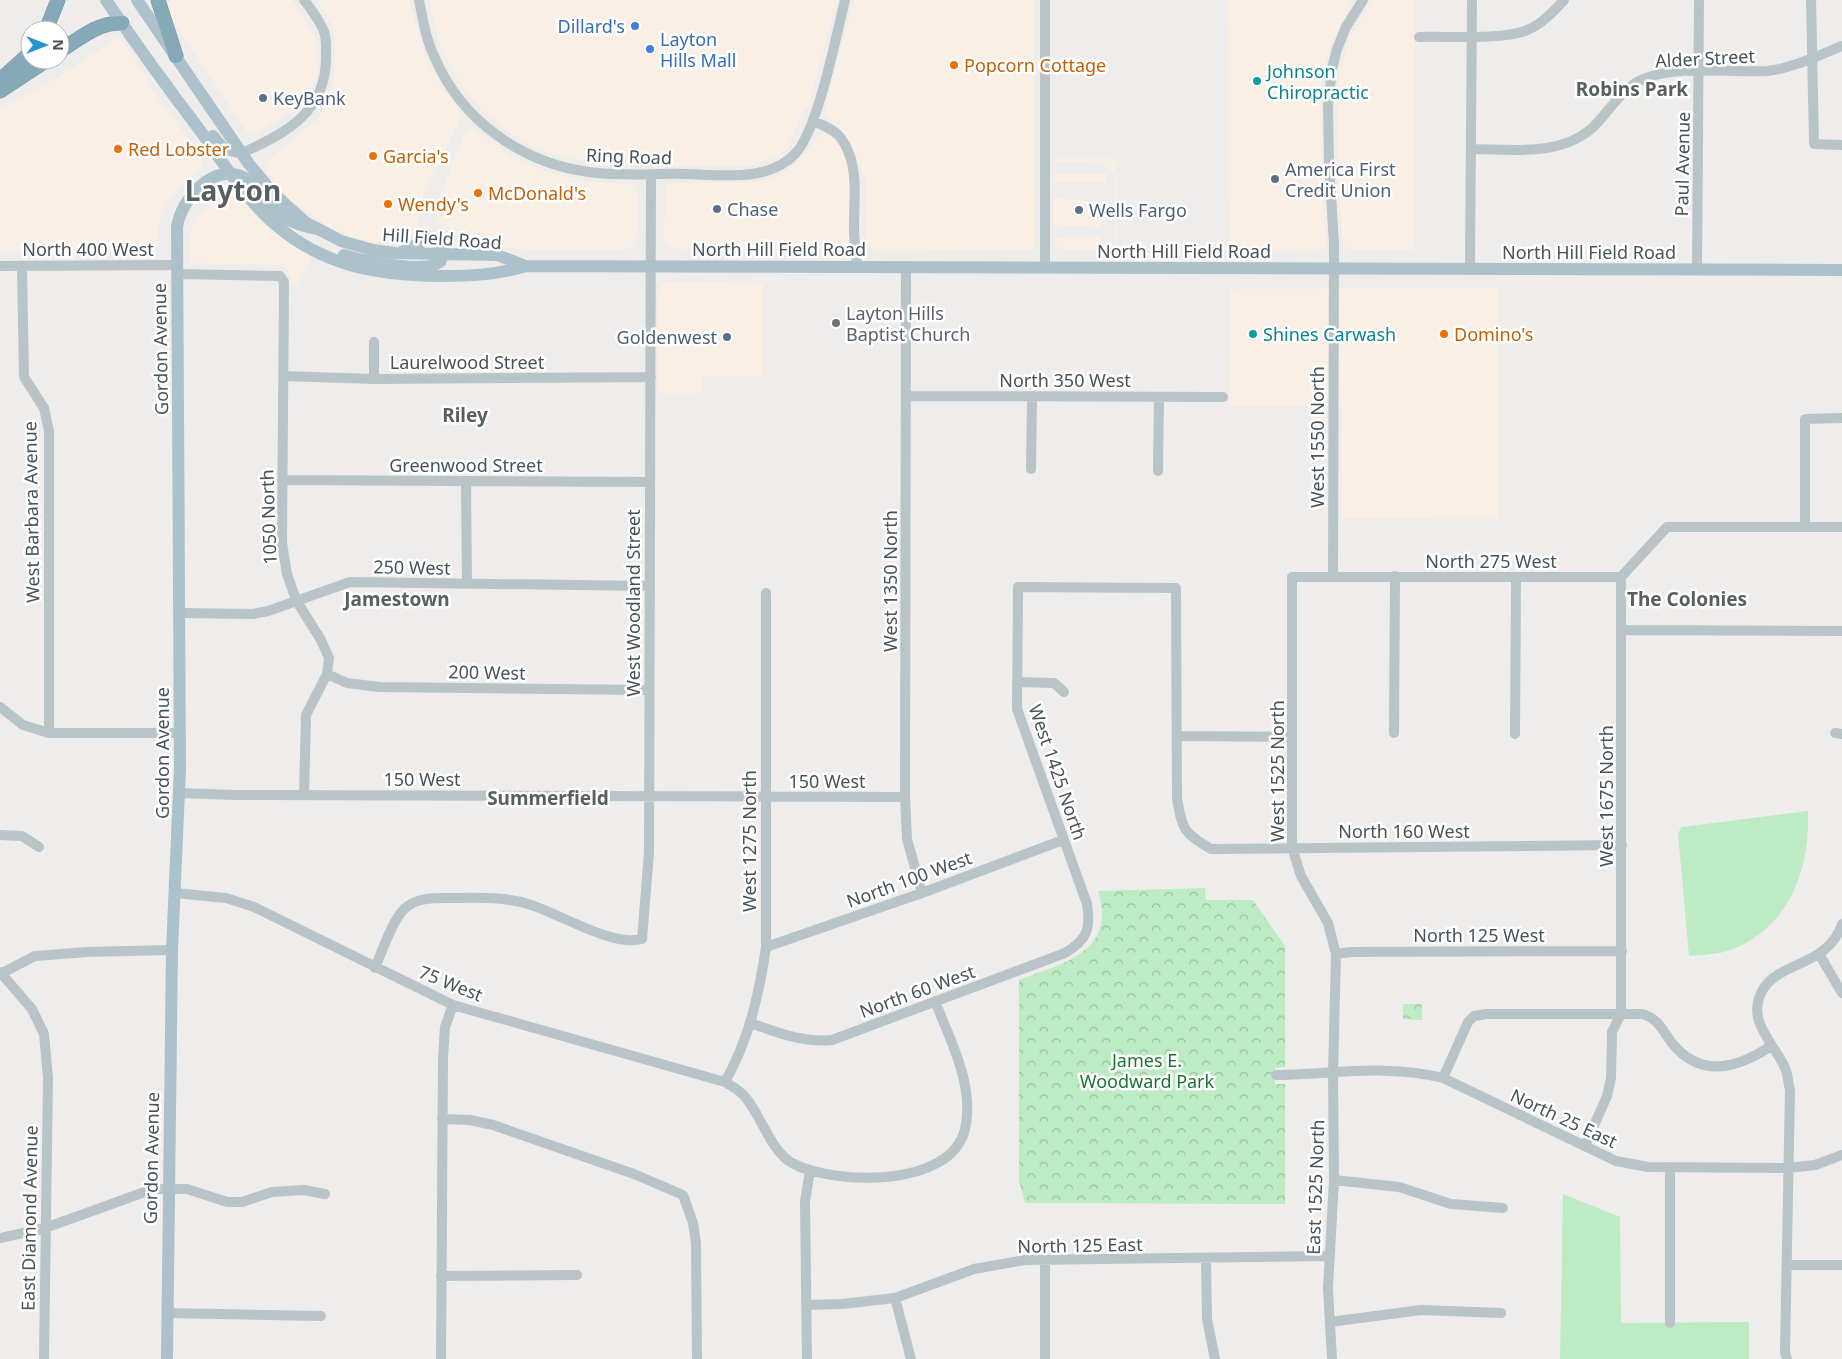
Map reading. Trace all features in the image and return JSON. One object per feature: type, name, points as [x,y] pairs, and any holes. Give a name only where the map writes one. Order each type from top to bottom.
[{"type":"highway","points":[[50,20],[58,0]]},
{"type":"highway","points":[[158,0],[176,56]]},
{"type":"highway","points":[[70,45],[98,27],[122,23]]},
{"type":"highway","points":[[0,80],[20,62]]},
{"type":"highway","points":[[0,91],[32,70]]},
{"type":"main road","name":"Hill Field Road","points":[[106,0],[230,175],[267,217],[302,244],[342,263],[389,274],[497,274],[526,266]]},
{"type":"main road","name":"Hill Field Road","points":[[137,0],[242,152],[280,201],[318,229],[356,246],[394,253],[498,255],[526,266]]},
{"type":"main road","points":[[161,79],[190,106],[219,145],[231,152],[242,152]]},
{"type":"main road","points":[[230,175],[246,178],[270,205],[294,225],[318,229]]},
{"type":"main road","name":"Gordon Avenue","points":[[167,1359],[172,950],[180,793],[177,227],[184,204],[195,192],[211,179],[230,175]]},
{"type":"main road","points":[[302,244],[367,261],[396,265],[434,266],[441,261],[444,254]]},
{"type":"main road","name":"North Hill Field Road","points":[[526,266],[1842,270]]},
{"type":"street","points":[[242,152],[262,143],[304,116],[314,103],[323,85],[326,66],[325,34],[304,0]]},
{"type":"street","name":"Ring Road","points":[[419,0],[429,44],[441,71],[464,105],[497,136],[523,152],[564,168],[596,173],[651,174],[749,174],[765,171],[782,164],[794,155],[804,142],[813,121],[845,0]]},
{"type":"street","points":[[1045,0],[1045,268]]},
{"type":"street","name":"West 1550 North","points":[[1333,577],[1334,268],[1328,106],[1332,69],[1346,27],[1363,0]]},
{"type":"street","points":[[1470,269],[1472,0]]},
{"type":"street","points":[[1419,37],[1503,36],[1525,31],[1545,20],[1564,0]]},
{"type":"street","name":"Paul Avenue","points":[[1697,269],[1699,0]]},
{"type":"street","points":[[1811,0],[1814,144],[1842,145]]},
{"type":"street","name":"Alder Street","points":[[1471,148],[1538,150],[1564,145],[1590,129],[1626,90],[1644,78],[1661,74],[1769,71],[1842,46]]},
{"type":"street","points":[[813,121],[838,135],[844,142],[850,157],[855,187],[854,228],[857,266]]},
{"type":"street","name":"West Woodland Street","points":[[376,968],[397,919],[403,910],[413,903],[428,898],[506,898],[532,905],[583,927],[632,942],[642,939],[649,852],[651,174]]},
{"type":"street","name":"North 400 West","points":[[0,266],[177,270],[280,276],[284,282]]},
{"type":"street","name":"West Barbara Avenue","points":[[22,266],[24,377],[44,408],[49,431],[49,733]]},
{"type":"street","name":"West 1350 North","points":[[906,267],[905,797],[907,839],[922,893]]},
{"type":"street","name":"1050 North","points":[[284,282],[282,543],[286,574],[296,600],[321,640],[329,658],[327,674]]},
{"type":"street","points":[[374,342],[374,378]]},
{"type":"street","name":"Laurelwood Street","points":[[284,376],[374,378],[651,377]]},
{"type":"street","name":"North 350 West","points":[[907,396],[1223,397]]},
{"type":"street","points":[[1031,469],[1032,397]]},
{"type":"street","points":[[1158,397],[1158,470]]},
{"type":"street","points":[[1805,527],[1805,418],[1842,418]]},
{"type":"street","name":"Greenwood Street","points":[[282,480],[650,482]]},
{"type":"street","points":[[466,480],[467,584]]},
{"type":"street","points":[[1622,577],[1667,527],[1842,527]]},
{"type":"street","points":[[1394,733],[1395,576]]},
{"type":"street","name":"North 275 West","points":[[1292,577],[1622,577]]},
{"type":"street","name":"West 1525 North","points":[[1292,577],[1292,847],[1301,876],[1328,924],[1336,954],[1336,1016]]},
{"type":"street","name":"West 1675 North","points":[[1621,1014],[1622,577]]},
{"type":"street","points":[[1515,734],[1516,578]]},
{"type":"street","name":"250 West","points":[[180,612],[253,614],[350,582],[650,586]]},
{"type":"street","name":"West 1425 North","points":[[1086,933],[1089,918],[1087,904],[1017,709],[1018,587],[1176,588],[1177,736]]},
{"type":"street","name":"West 1275 North","points":[[725,1082],[740,1055],[759,995],[766,947],[766,593]]},
{"type":"street","points":[[1622,630],[1842,630]]},
{"type":"street","points":[[304,796],[306,715],[313,697],[327,674]]},
{"type":"street","name":"200 West","points":[[327,674],[347,683],[379,687],[649,690]]},
{"type":"street","points":[[1017,682],[1054,683],[1064,692]]},
{"type":"street","points":[[0,707],[23,725],[49,733],[180,733]]},
{"type":"street","points":[[1177,736],[1292,737]]},
{"type":"street","name":"North 160 West","points":[[1177,736],[1177,798],[1180,822],[1190,837],[1211,849],[1622,845]]},
{"type":"street","name":"150 West","points":[[180,793],[304,796],[905,797]]},
{"type":"street","points":[[0,835],[22,836],[40,847]]},
{"type":"street","name":"North 100 West","points":[[766,947],[922,893],[1064,840]]},
{"type":"street","name":"75 West","points":[[174,893],[226,898],[254,907],[453,1005],[725,1082]]},
{"type":"street","points":[[1787,1359],[1785,1352],[1790,1090],[1785,1068],[1762,1029],[1758,1016],[1758,1002],[1763,990],[1772,980],[1819,954],[1832,942],[1842,924]]},
{"type":"street","name":"North 60 West","points":[[750,1023],[802,1040],[832,1040],[1065,953],[1080,944],[1086,933]]},
{"type":"street","points":[[0,973],[34,956],[87,952],[172,950]]},
{"type":"street","name":"North 125 West","points":[[1336,954],[1351,952],[1622,951]]},
{"type":"street","points":[[1819,954],[1842,993]]},
{"type":"street","name":"East Diamond Avenue","points":[[0,973],[32,1009],[44,1034],[48,1078],[44,1359]]},
{"type":"street","points":[[725,1082],[746,1098],[771,1140],[790,1162],[810,1171],[865,1178],[893,1178],[916,1173],[936,1164],[956,1148],[964,1130],[966,1110],[958,1058],[935,1002]]},
{"type":"street","points":[[441,1359],[442,1119],[445,1027],[453,1005]]},
{"type":"street","points":[[1443,1078],[1468,1022],[1474,1016],[1487,1014],[1642,1014],[1652,1017],[1672,1043],[1687,1058],[1701,1064],[1728,1067],[1739,1064],[1771,1046]]},
{"type":"street","points":[[1585,1146],[1607,1096],[1611,1078],[1612,1032],[1621,1014]]},
{"type":"street","name":"East 1525 North","points":[[1332,1359],[1329,1256],[1334,1180],[1333,1037],[1336,1016]]},
{"type":"street","name":"North 25 East","points":[[1276,1076],[1404,1071],[1443,1078],[1616,1161],[1648,1167],[1788,1168],[1815,1165],[1842,1155]]},
{"type":"street","points":[[442,1119],[470,1120],[493,1125],[634,1174],[683,1195],[693,1223],[696,1244],[697,1359]]},
{"type":"street","points":[[1670,1167],[1670,1323]]},
{"type":"street","points":[[807,1359],[805,1201],[810,1171]]},
{"type":"street","points":[[1334,1180],[1399,1187],[1451,1204],[1503,1208]]},
{"type":"street","points":[[0,1238],[45,1228],[153,1189],[195,1191],[227,1202],[242,1202],[272,1192],[304,1190],[325,1194]]},
{"type":"street","name":"North 125 East","points":[[807,1304],[842,1304],[895,1298],[974,1269],[1025,1260],[1329,1256]]},
{"type":"street","points":[[1206,1258],[1207,1319],[1214,1359]]},
{"type":"street","points":[[1045,1260],[1045,1359]]},
{"type":"street","points":[[1786,1265],[1842,1265]]},
{"type":"street","points":[[441,1276],[577,1275]]},
{"type":"street","points":[[895,1298],[911,1359]]},
{"type":"street","points":[[1330,1322],[1421,1310],[1501,1313]]},
{"type":"street","points":[[167,1313],[321,1316]]},
{"type":"shaded area","points":[[171,0],[292,0],[316,38],[317,75],[308,97],[293,110],[258,132],[247,132],[163,6]]},
{"type":"shaded area","points":[[316,0],[410,0],[419,38],[428,64],[441,87],[461,114],[460,120],[418,210],[417,229],[410,236],[399,242],[372,242],[355,238],[330,227],[291,201],[278,188],[266,170],[268,160],[318,119],[331,93],[335,69],[334,33],[332,24]]},
{"type":"shaded area","points":[[429,0],[837,0],[809,105],[802,113],[787,150],[750,166],[695,166],[598,165],[540,151],[521,141],[485,114],[460,83],[440,45]]},
{"type":"shaded area","points":[[854,0],[1034,0],[1035,244],[1033,250],[875,251],[868,248],[866,241],[866,178],[850,141],[841,129],[829,120],[824,112]]},
{"type":"shaded area","points":[[1228,0],[1352,0],[1331,42],[1322,77],[1321,166],[1326,244],[1321,251],[1229,251]]},
{"type":"shaded area","points":[[1372,0],[1415,0],[1414,252],[1411,250],[1350,250],[1343,243],[1337,176],[1338,80],[1348,42]]},
{"type":"shaded area","points":[[119,37],[134,57],[151,89],[203,161],[202,167],[179,187],[166,204],[159,223],[158,245],[152,252],[0,252],[0,108],[70,70]]},
{"type":"shaded area","points":[[474,128],[508,154],[548,172],[586,181],[634,185],[637,192],[637,237],[633,245],[626,250],[538,250],[465,245],[455,230],[438,223],[433,213],[463,139],[468,130]]},
{"type":"shaded area","points":[[821,133],[830,136],[839,143],[844,152],[849,173],[849,245],[847,249],[674,249],[666,244],[664,236],[666,185],[672,183],[744,183],[769,179],[799,161]]},
{"type":"shaded area","points":[[1053,159],[1116,159],[1116,251],[1115,171],[1111,171],[1103,163],[1053,162]]},
{"type":"shaded area","points":[[1053,174],[1106,174],[1105,182],[1053,182]]},
{"type":"shaded area","points":[[229,192],[238,194],[271,229],[312,258],[297,284],[292,281],[287,268],[280,265],[190,263],[189,245],[191,230],[196,218],[219,195]]},
{"type":"shaded area","points":[[1053,198],[1101,202],[1100,227],[1054,225],[1053,238]]},
{"type":"shaded area","points":[[1097,236],[1100,237],[1100,250],[1115,251],[1063,250],[1056,245],[1053,238]]},
{"type":"shaded area","points":[[667,282],[763,283],[763,376],[701,376],[701,393],[658,393],[658,295],[661,286]]},
{"type":"shaded area","points":[[1497,288],[1498,517],[1342,518],[1341,406],[1229,406],[1231,289]]},
{"type":"green space","points":[[1808,811],[1808,832],[1801,872],[1794,890],[1772,923],[1757,936],[1738,947],[1714,954],[1689,956],[1678,833],[1682,827]]},
{"type":"green space","name":"James E. Woodward Park","points":[[1205,888],[1206,900],[1253,900],[1285,946],[1285,1067],[1275,1068],[1275,1084],[1285,1084],[1285,1204],[1025,1203],[1019,1181],[1019,980],[1069,960],[1082,952],[1093,941],[1100,928],[1102,912],[1098,891]]},
{"type":"green space","points":[[1403,1004],[1422,1004],[1422,1020],[1403,1019]]},
{"type":"green space","points":[[1563,1194],[1620,1217],[1621,1323],[1749,1322],[1749,1359],[1560,1359]]},
{"type":"place","name":"Dillard's","points":[[635,26]]},
{"type":"place","name":"Layton Hills Mall","points":[[650,49]]},
{"type":"place","name":"Popcorn Cottage","points":[[954,65]]},
{"type":"place","name":"Johnson Chiropractic","points":[[1257,81]]},
{"type":"place","name":"KeyBank","points":[[263,98]]},
{"type":"place","name":"Red Lobster","points":[[118,149]]},
{"type":"place","name":"Garcia's","points":[[373,156]]},
{"type":"place","name":"America First Credit Union","points":[[1275,179]]},
{"type":"place","name":"McDonald's","points":[[478,193]]},
{"type":"place","name":"Wendy's","points":[[388,204]]},
{"type":"place","name":"Chase","points":[[717,209]]},
{"type":"place","name":"Wells Fargo","points":[[1079,210]]},
{"type":"place","name":"Layton Hills Baptist Church","points":[[836,323]]},
{"type":"place","name":"Shines Carwash","points":[[1253,334]]},
{"type":"place","name":"Domino's","points":[[1444,334]]},
{"type":"place","name":"Goldenwest","points":[[727,337]]},
{"type":"district","name":"Robins Park","points":[[1632,89]]},
{"type":"district","name":"Layton","points":[[233,190]]},
{"type":"district","name":"Riley","points":[[465,415]]},
{"type":"district","name":"Jamestown","points":[[397,599]]},
{"type":"district","name":"The Colonies","points":[[1687,599]]},
{"type":"district","name":"Summerfield","points":[[548,798]]}]
